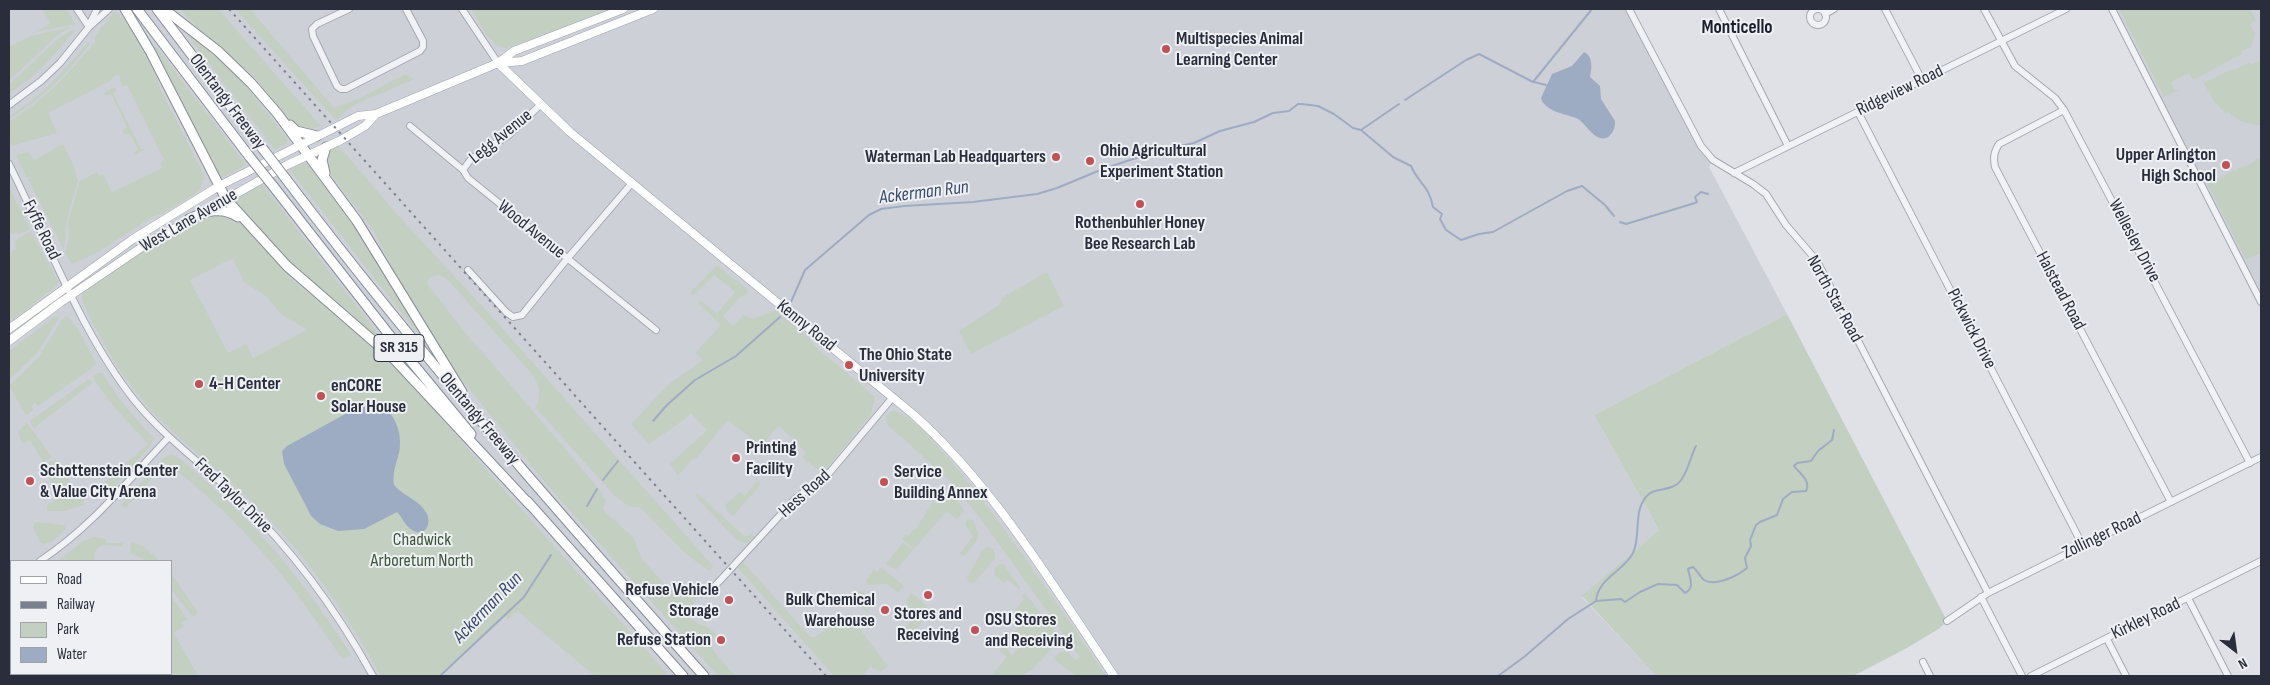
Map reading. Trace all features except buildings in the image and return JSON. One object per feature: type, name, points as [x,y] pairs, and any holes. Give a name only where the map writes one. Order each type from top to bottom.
[{"type":"highway","points":[[125,9],[150,51],[226,198],[248,224],[306,284],[394,359],[531,506]]},
{"type":"highway","name":"Olentangy Freeway","points":[[137,9],[379,323],[531,506],[683,676]]},
{"type":"highway","name":"Olentangy Freeway","points":[[157,9],[286,179],[391,313],[480,422],[704,676]]},
{"type":"highway","points":[[164,9],[218,51],[251,82],[296,131],[316,136]]},
{"type":"highway","points":[[277,112],[371,242],[427,338],[480,422]]},
{"type":"highway","points":[[326,146],[322,165],[333,189]]},
{"type":"highway","points":[[189,219],[217,210],[232,213],[248,224]]},
{"type":"main road","name":"West Lane Avenue","points":[[9,329],[67,285],[133,239],[219,186],[358,116],[376,114],[498,63],[514,51],[623,9]]},
{"type":"main road","name":"West Lane Avenue","points":[[498,63],[522,61],[653,9]]},
{"type":"main road","name":"Kenny Road","points":[[498,63],[540,105],[934,433],[976,478],[1032,554],[1114,676]]},
{"type":"main road","name":"West Lane Avenue","points":[[9,341],[72,295],[145,246],[226,198],[365,126],[376,114]]},
{"type":"street","points":[[77,9],[88,27]]},
{"type":"street","points":[[9,105],[48,75],[60,63],[88,27],[97,9]]},
{"type":"street","points":[[88,27],[109,9]]},
{"type":"street","points":[[349,9],[317,24],[312,29],[312,36],[337,86],[341,89],[406,58],[423,47],[422,41],[406,9]]},
{"type":"street","name":"Kenny Road","points":[[462,9],[498,63]]},
{"type":"street","name":"North Star Road","points":[[1630,9],[1701,146],[1713,160],[1766,194],[1786,224],[1817,261],[1988,593]]},
{"type":"street","points":[[1718,9],[1788,146]]},
{"type":"street","points":[[1825,14],[1834,9]]},
{"type":"street","points":[[1885,9],[1922,80]]},
{"type":"street","name":"Wellesley Drive","points":[[1984,9],[2016,66],[2055,98],[2064,110],[2250,463]]},
{"type":"street","name":"Ridgeview Road","points":[[1734,173],[2066,9]]},
{"type":"street","points":[[2112,9],[2261,302]]},
{"type":"street","name":"Legg Avenue","points":[[463,170],[471,159],[509,136],[540,105]]},
{"type":"street","name":"Halstead Road","points":[[2064,110],[1999,144],[1993,159],[2171,502]]},
{"type":"street","name":"Pickwick Drive","points":[[1858,112],[2083,546]]},
{"type":"street","name":"Wood Avenue","points":[[410,126],[463,170],[468,178],[656,330]]},
{"type":"street","name":"Fyffe Road","points":[[9,164],[72,295]]},
{"type":"street","points":[[468,270],[506,312],[513,317],[518,317],[527,310],[567,259],[632,183]]},
{"type":"street","name":"Fred Taylor Drive","points":[[72,295],[107,362],[144,412],[169,437],[240,500],[289,552],[336,614],[373,676]]},
{"type":"street","name":"Hess Road","points":[[714,587],[795,499],[830,472],[893,398]]},
{"type":"street","points":[[41,560],[71,539],[95,518],[169,437]]},
{"type":"street","name":"Zollinger Road","points":[[1947,621],[1988,593],[2261,457]]},
{"type":"street","name":"Kirkley Road","points":[[2031,676],[2261,561]]},
{"type":"street","points":[[1982,597],[2022,676]]},
{"type":"street","points":[[2188,598],[2228,676]]},
{"type":"street","points":[[2107,638],[2126,676]]},
{"type":"street","points":[[1922,662],[1930,676]]},
{"type":"shaded area","name":"The Ohio State University","points":[[9,9],[1629,9],[1697,140],[1713,160],[1709,167],[1787,314],[1594,415],[1659,530],[1582,597],[1656,676],[9,676]]},
{"type":"shaded area","name":"Upper Arlington High School","points":[[2112,9],[2261,9],[2261,302]]},
{"type":"green space","points":[[43,9],[67,9],[75,24],[36,32],[50,24]]},
{"type":"green space","points":[[179,9],[218,9],[321,126],[311,130],[293,126],[253,75],[204,34]]},
{"type":"green space","points":[[235,9],[250,9],[334,108],[363,97],[405,74],[414,79],[352,106],[336,120]]},
{"type":"green space","points":[[471,9],[613,9],[507,48],[495,44],[490,39]]},
{"type":"green space","points":[[2119,9],[2250,9],[2256,20],[2250,24],[2255,34],[2251,47],[2241,52],[2242,54],[2193,80],[2189,73],[2171,82],[2174,90],[2179,90],[2164,97]]},
{"type":"green space","points":[[115,11],[129,25],[143,47],[161,90],[206,179],[203,180],[200,189],[196,193],[164,213],[152,217],[100,251],[72,264],[65,253],[69,238],[68,223],[80,181],[97,172],[99,176],[103,174],[112,192],[162,168],[160,163],[164,160],[127,85],[122,87],[119,75],[48,113],[57,133],[12,146],[9,139],[9,122],[44,96],[65,76],[95,42],[95,36]]},
{"type":"green space","points":[[179,24],[236,74],[288,139],[286,144],[275,150]]},
{"type":"green space","points":[[72,27],[56,36],[9,81],[9,47],[31,36]]},
{"type":"green space","points":[[72,30],[74,32],[38,72],[9,94],[9,85],[59,38]]},
{"type":"green space","points":[[88,42],[90,44],[43,95],[9,119],[9,116],[21,109],[52,83]]},
{"type":"green space","points":[[156,46],[246,165],[220,178],[152,49]]},
{"type":"green space","points":[[2261,60],[2261,125],[2243,122],[2228,112],[2226,114],[2214,101],[2204,83],[2232,69],[2234,70],[2250,62],[2251,64]]},
{"type":"green space","points":[[114,87],[117,90],[113,93],[141,149],[146,149],[136,155],[134,153],[138,150],[130,134],[124,134],[122,131],[127,127],[111,94],[106,96],[103,93]]},
{"type":"green space","points":[[63,144],[76,171],[78,180],[66,223],[64,250],[28,179],[35,176],[27,178],[16,155],[28,152],[34,160]]},
{"type":"green space","points":[[338,145],[396,213],[503,329],[713,566],[709,571],[686,554],[643,510],[638,507],[630,507],[615,496],[536,408],[539,390],[532,374],[448,280],[439,275],[431,277],[427,281],[428,285],[471,340],[600,490],[606,501],[603,510],[633,537],[642,559],[671,591],[686,590],[696,595],[698,598],[688,610],[688,615],[695,622],[713,631],[716,635],[711,644],[714,651],[735,676],[718,676],[548,486],[454,370],[409,300],[373,230],[328,170],[325,156]]},
{"type":"green space","points":[[2258,158],[2261,159],[2261,253],[2246,260],[2208,185],[2209,182],[2221,177],[2224,178],[2225,175],[2233,170],[2236,171],[2237,168],[2249,165]]},
{"type":"green space","points":[[303,162],[308,165],[357,229],[421,333],[419,335],[289,169]]},
{"type":"green space","points":[[261,183],[387,345],[386,347],[307,282],[233,201]]},
{"type":"green space","points":[[9,187],[30,229],[18,235],[17,233],[9,234]]},
{"type":"green space","name":"Chadwick Arboretum North","points":[[219,213],[238,220],[298,285],[357,330],[393,364],[669,676],[595,676],[517,611],[508,619],[505,617],[440,676],[381,676],[356,633],[298,551],[264,514],[166,425],[140,397],[108,351],[82,300],[82,295],[85,291],[132,258],[168,235],[203,218]],"holes":[[[233,258],[244,282],[266,296],[282,315],[307,330],[253,358],[246,344],[228,353],[190,280]]]},
{"type":"green space","points":[[31,231],[58,281],[56,286],[9,323],[9,253],[16,249],[15,241]]},
{"type":"green space","points":[[717,265],[748,291],[723,316],[733,326],[743,315],[753,319],[775,310],[875,397],[871,414],[828,467],[818,470],[802,457],[806,452],[798,445],[799,443],[778,426],[761,446],[728,420],[695,460],[693,458],[678,476],[670,464],[707,430],[691,413],[649,444],[631,424],[669,384],[703,360],[695,353],[721,325],[698,303],[700,300],[717,314],[735,292],[714,275],[694,295],[690,293]]},
{"type":"green space","points":[[1047,272],[1064,306],[971,354],[959,331],[999,305],[1002,300],[1001,298]]},
{"type":"green space","points":[[1787,314],[1947,621],[1940,628],[1907,648],[1853,676],[1656,676],[1582,596],[1659,530],[1594,415]]},
{"type":"green space","points":[[56,316],[59,318],[38,352],[9,380],[9,351]]},
{"type":"green space","points":[[67,316],[78,329],[96,363],[91,369],[38,406],[35,403],[31,406],[34,410],[26,415],[9,386],[38,358],[63,318]]},
{"type":"green space","points":[[102,373],[121,401],[153,438],[151,445],[114,487],[105,492],[99,487],[148,444],[115,408],[94,380],[93,375]]},
{"type":"green space","points":[[89,379],[92,383],[34,428],[30,421]]},
{"type":"green space","points":[[892,411],[911,420],[938,446],[970,484],[1037,574],[1107,676],[1076,676],[1056,661],[1055,657],[1060,652],[1068,652],[1075,660],[1080,657],[980,518],[949,480],[887,424],[886,416]]},
{"type":"green space","points":[[27,423],[52,457],[43,462],[30,440],[22,444],[18,432]]},
{"type":"green space","points":[[171,454],[184,462],[226,499],[266,540],[319,607],[351,655],[344,659],[340,656],[283,576],[240,527],[192,483],[166,463],[125,508],[121,505],[162,459]]},
{"type":"green space","points":[[54,460],[70,478],[67,486],[57,489],[55,485],[53,486],[42,465]]},
{"type":"green space","points":[[757,481],[761,484],[733,516],[727,511],[725,505],[740,492],[745,496]]},
{"type":"green space","points":[[74,490],[84,495],[84,505],[65,511],[47,511],[47,505]]},
{"type":"green space","points":[[949,490],[964,512],[957,519],[946,512],[914,549],[902,539],[906,534],[908,536],[916,529],[933,501],[937,504]]},
{"type":"green space","points":[[697,493],[744,536],[749,536],[752,532],[754,537],[746,543],[737,540],[695,496]]},
{"type":"green space","points":[[967,519],[973,520],[978,533],[976,542],[964,556],[960,553],[973,536],[965,525]]},
{"type":"green space","points":[[34,523],[64,525],[66,529],[52,542],[44,544],[40,542],[33,528]]},
{"type":"green space","points":[[94,537],[106,539],[106,543],[122,543],[122,546],[102,545],[95,551],[94,560],[59,560],[83,541]]},
{"type":"green space","points":[[131,542],[143,546],[159,560],[145,560],[130,553]]},
{"type":"green space","points":[[903,542],[913,550],[896,570],[886,564]]},
{"type":"green space","points":[[987,547],[994,549],[995,558],[975,582],[969,583],[967,578],[983,549]]},
{"type":"green space","points":[[743,562],[810,637],[815,637],[848,613],[883,660],[889,665],[881,672],[870,667],[864,674],[866,676],[834,676],[738,568]]},
{"type":"green space","points":[[1003,564],[1020,589],[1008,580],[1004,583],[995,576],[994,569],[998,565]]},
{"type":"green space","points":[[881,567],[904,586],[898,593],[887,584],[867,585],[866,580],[874,569],[877,572]]},
{"type":"green space","points":[[172,574],[198,613],[193,617],[172,590]]},
{"type":"green space","points":[[860,590],[874,602],[867,612],[853,600],[854,595]]},
{"type":"green space","points":[[912,593],[927,606],[927,616],[906,644],[897,637],[912,620],[909,617],[913,613],[908,608],[906,600]]},
{"type":"green space","points":[[1025,593],[1057,634],[1057,643],[1033,669],[1021,676],[991,676],[1007,657],[999,650],[1006,642],[1006,648],[1012,655],[1020,646],[1010,637],[1025,619],[1015,610],[1024,599],[1022,597]]},
{"type":"green space","points":[[172,597],[187,619],[182,623],[184,626],[174,633],[198,676],[44,676],[172,675]]},
{"type":"water","points":[[1584,52],[1590,59],[1590,77],[1600,86],[1601,99],[1615,121],[1613,131],[1606,138],[1596,136],[1576,118],[1550,109],[1541,98],[1552,74],[1572,66]]},
{"type":"water","points":[[375,403],[388,411],[396,423],[400,445],[394,473],[394,485],[424,509],[428,518],[428,526],[423,531],[416,532],[410,528],[397,512],[364,529],[338,531],[320,524],[311,516],[284,464],[282,451],[287,446],[358,407]]},
{"type":"waterway","name":"Ackerman Run","points":[[1405,100],[1466,60],[1479,54],[1533,82],[1592,9]]},
{"type":"waterway","name":"Ackerman Run","points":[[1534,82],[1546,85]]},
{"type":"waterway","name":"Ackerman Run","points":[[1106,168],[1157,151],[1194,143],[1220,131],[1254,122],[1273,113],[1289,111],[1298,104],[1302,104],[1318,106],[1334,114],[1353,128],[1361,130],[1393,157],[1411,166],[1429,194],[1433,207],[1442,214],[1440,219],[1446,230],[1461,240],[1493,232],[1567,191],[1582,186],[1605,205],[1614,216]]},
{"type":"waterway","name":"Ackerman Run","points":[[1361,130],[1399,104]]},
{"type":"waterway","name":"Ackerman Run","points":[[791,302],[805,270],[869,215],[881,209],[973,202],[1037,194],[1098,171]]},
{"type":"waterway","name":"Ackerman Run","points":[[1620,222],[1626,224],[1695,203],[1697,202],[1695,197],[1701,192],[1708,194]]},
{"type":"waterway","name":"Ackerman Run","points":[[653,421],[667,405],[695,380],[736,356],[780,317]]},
{"type":"waterway","points":[[1498,676],[1524,657],[1568,619],[1596,601],[1621,599],[1625,602],[1640,592],[1658,584],[1677,585],[1685,593],[1691,586],[1688,569],[1693,567],[1704,580],[1709,582],[1721,581],[1743,571],[1747,568],[1745,558],[1751,546],[1750,540],[1756,525],[1777,515],[1783,499],[1792,492],[1806,491],[1806,480],[1794,466],[1797,463],[1811,461],[1818,451],[1832,440],[1834,430]]},
{"type":"waterway","points":[[1596,601],[1601,586],[1629,560],[1633,553],[1637,540],[1638,517],[1642,503],[1652,492],[1670,488],[1682,479],[1696,446]]},
{"type":"waterway","name":"Ackerman Run","points":[[603,480],[618,461]]},
{"type":"waterway","name":"Ackerman Run","points":[[587,506],[597,489]]},
{"type":"waterway","name":"Ackerman Run","points":[[440,676],[524,597],[551,555]]},
{"type":"railway","points":[[229,9],[826,676]]},
{"type":"place","name":"Multispecies Animal Learning Center","points":[[1166,49]]},
{"type":"place","name":"Waterman Lab Headquarters","points":[[1056,157]]},
{"type":"place","name":"Ohio Agricultural Experiment Station","points":[[1090,161]]},
{"type":"place","name":"Upper Arlington High School","points":[[2226,165]]},
{"type":"place","name":"Rothenbuhler Honey Bee Research Lab","points":[[1140,204]]},
{"type":"place","name":"The Ohio State University","points":[[849,365]]},
{"type":"place","name":"4-H Center","points":[[199,384]]},
{"type":"place","name":"enCORE Solar House","points":[[321,396]]},
{"type":"place","name":"Printing Facility","points":[[736,458]]},
{"type":"place","name":"Schottenstein Center & Value City Arena","points":[[30,481]]},
{"type":"place","name":"Service Building Annex","points":[[884,482]]},
{"type":"place","name":"Stores and Receiving","points":[[928,595]]},
{"type":"place","name":"Refuse Vehicle Storage","points":[[729,600]]},
{"type":"place","name":"Bulk Chemical Warehouse","points":[[885,610]]},
{"type":"place","name":"OSU Stores and Receiving","points":[[975,630]]},
{"type":"place","name":"Refuse Station","points":[[721,640]]},
{"type":"district","name":"Monticello","points":[[1737,28]]}]
